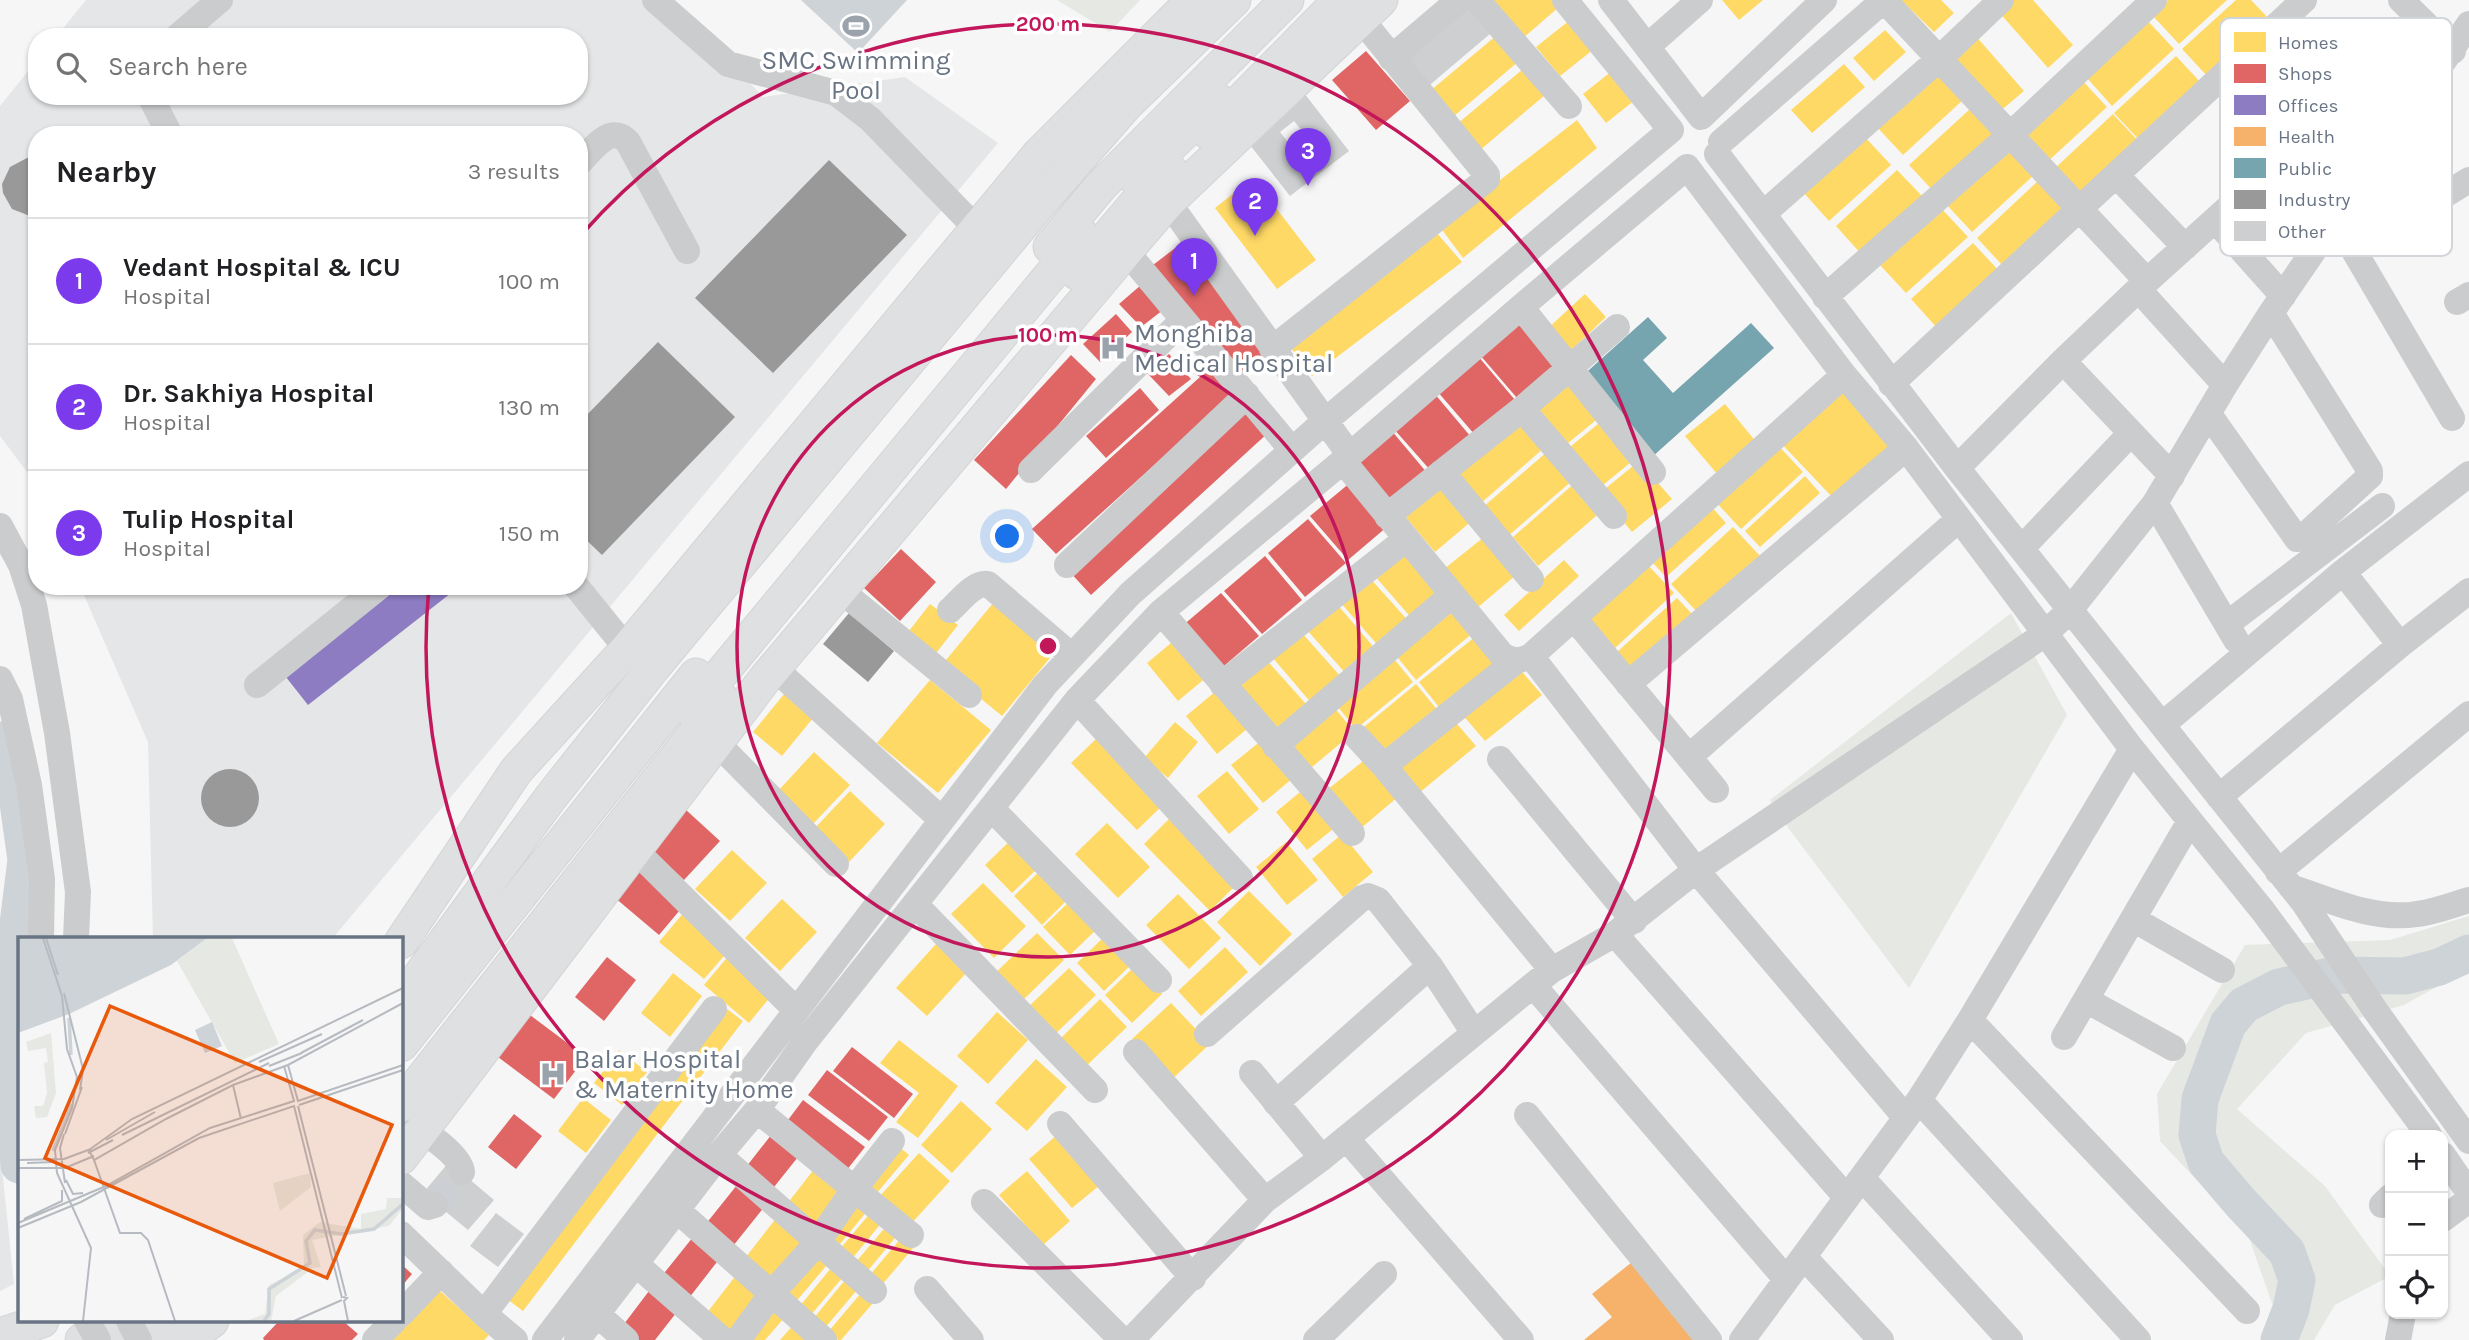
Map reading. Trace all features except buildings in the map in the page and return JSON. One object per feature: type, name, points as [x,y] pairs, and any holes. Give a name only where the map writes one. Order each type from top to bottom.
[{"type":"main road","points":[[402,941],[516,771],[627,649],[1039,154],[1193,0]]},
{"type":"main road","points":[[402,999],[551,797],[689,625],[1036,208],[1126,105],[1234,0]]},
{"type":"main road","points":[[402,1044],[821,518],[1091,198],[1163,122],[1287,0]]},
{"type":"main road","points":[[402,1075],[617,799],[1080,240],[1111,205],[1315,0]]},
{"type":"main road","points":[[402,1155],[412,1123],[634,849],[774,668],[1168,202],[1361,6]]},
{"type":"main road","points":[[402,1104],[692,736],[1136,203],[1361,6]]},
{"type":"main road","points":[[0,1335],[39,1322]]},
{"type":"main road","points":[[82,1340],[127,1322]]},
{"type":"main road","points":[[138,1340],[175,1322]]},
{"type":"main road","points":[[186,1340],[211,1322]]},
{"type":"street","points":[[187,28],[220,0]]},
{"type":"street","points":[[654,0],[728,64],[815,86],[836,93],[852,104],[870,119],[977,229]]},
{"type":"street","points":[[1391,58],[1459,0]]},
{"type":"street","points":[[1477,0],[1569,106]]},
{"type":"street","points":[[1565,0],[1671,131],[1669,147],[1677,162],[1687,167],[1844,375],[1906,448],[2132,749],[2263,911],[2425,1130]]},
{"type":"street","points":[[1611,0],[1701,117],[1715,126],[1719,148],[1763,214],[1891,384],[2291,887],[2469,1141]]},
{"type":"street","points":[[1648,46],[1700,0]]},
{"type":"street","points":[[545,1340],[1045,685],[1130,594],[1324,422],[1684,119],[1701,117],[1824,0]]},
{"type":"street","points":[[577,1340],[757,1110],[804,1042],[1077,700],[1161,612],[1687,167],[1710,164],[1719,148],[1884,0],[2080,209],[2225,384]]},
{"type":"street","points":[[1763,214],[2001,0]]},
{"type":"street","points":[[1825,297],[2010,135],[2154,0]]},
{"type":"street","points":[[2285,18],[2304,0]]},
{"type":"street","points":[[2401,0],[2419,18]]},
{"type":"street","points":[[1272,349],[1487,179],[1487,175],[1391,58],[1361,6]]},
{"type":"street","points":[[2453,51],[2469,24]]},
{"type":"street","points":[[1891,384],[2220,78]]},
{"type":"street","points":[[155,105],[165,126]]},
{"type":"street","points":[[588,154],[606,136],[622,135],[687,251]]},
{"type":"street","points":[[2116,174],[2185,247]]},
{"type":"street","points":[[2452,191],[2469,180]]},
{"type":"street","points":[[1168,202],[1324,422],[1387,516],[1502,655],[1524,658],[1696,870],[1912,1109],[2138,1340]]},
{"type":"street","points":[[1957,468],[2063,361],[2220,215]]},
{"type":"street","points":[[2215,220],[2220,227]]},
{"type":"street","points":[[1126,251],[1292,450]]},
{"type":"street","points":[[2208,413],[2297,539],[2302,538],[2370,477],[2370,471],[2277,304],[2242,256]]},
{"type":"street","points":[[1131,1340],[1265,1200],[1322,1158],[1543,978],[1624,927],[1696,870],[2045,634],[2070,610],[2155,503],[2225,384],[2311,256]]},
{"type":"street","points":[[2357,256],[2452,418]]},
{"type":"street","points":[[1521,307],[1653,472]]},
{"type":"street","points":[[1031,470],[1184,320]]},
{"type":"street","points":[[1387,516],[1522,409],[1617,327]]},
{"type":"street","points":[[2063,361],[2172,476]]},
{"type":"street","points":[[1384,766],[1574,618],[1844,375]]},
{"type":"street","points":[[1067,565],[1247,395]]},
{"type":"street","points":[[1522,409],[1614,516]]},
{"type":"street","points":[[2022,548],[2131,433]]},
{"type":"street","points":[[1628,684],[1906,448]]},
{"type":"street","points":[[1442,472],[1531,579]]},
{"type":"street","points":[[2162,725],[2343,572],[2469,474]]},
{"type":"street","points":[[2155,503],[2245,655]]},
{"type":"street","points":[[2227,625],[2382,506]]},
{"type":"street","points":[[1689,757],[1959,519]]},
{"type":"street","points":[[0,526],[21,565],[28,587]]},
{"type":"street","points":[[1222,684],[1405,540]]},
{"type":"street","points":[[0,555],[19,609],[57,827],[65,900],[63,937]]},
{"type":"street","points":[[2343,572],[2400,645]]},
{"type":"street","points":[[950,610],[977,586],[988,584],[1072,656]]},
{"type":"street","points":[[840,590],[970,695]]},
{"type":"street","points":[[2219,797],[2400,645],[2469,591]]},
{"type":"street","points":[[31,595],[57,733],[78,892],[76,937]]},
{"type":"street","points":[[257,685],[369,595]]},
{"type":"street","points":[[583,595],[627,649]]},
{"type":"street","points":[[1276,746],[1452,595]]},
{"type":"street","points":[[1161,612],[1352,833]]},
{"type":"street","points":[[1574,618],[1716,790]]},
{"type":"street","points":[[774,668],[941,819]]},
{"type":"street","points":[[0,679],[10,699],[29,785],[43,879],[41,937]]},
{"type":"street","points":[[1077,700],[1240,878]]},
{"type":"street","points":[[2291,887],[2469,714]]},
{"type":"street","points":[[0,730],[4,739],[30,889],[26,937]]},
{"type":"street","points":[[1357,737],[1384,766],[1543,978],[1786,1279]]},
{"type":"street","points":[[716,742],[836,864]]},
{"type":"street","points":[[1752,1336],[1786,1279],[1912,1109],[1970,1020],[2132,749]]},
{"type":"street","points":[[1500,759],[1624,927],[1854,1188],[2010,1340]]},
{"type":"street","points":[[991,808],[1159,980]]},
{"type":"street","points":[[2064,1037],[2190,821]]},
{"type":"street","points":[[634,849],[796,1010]]},
{"type":"street","points":[[2291,887],[2353,908],[2393,915],[2416,915],[2469,900]]},
{"type":"street","points":[[1207,1034],[1362,898],[1368,896],[1378,900],[1430,966],[1474,1033]]},
{"type":"street","points":[[915,904],[1095,1090]]},
{"type":"street","points":[[2133,919],[2222,970]]},
{"type":"street","points":[[1276,1103],[1430,966]]},
{"type":"street","points":[[2086,1000],[2173,1048]]},
{"type":"street","points":[[484,1314],[713,1009]]},
{"type":"street","points":[[1970,1020],[2247,1311]]},
{"type":"street","points":[[1136,1052],[1265,1200]]},
{"type":"street","points":[[1252,1073],[1322,1158]]},
{"type":"street","points":[[757,1110],[911,1234]]},
{"type":"street","points":[[1527,1115],[1709,1340]]},
{"type":"street","points":[[412,1123],[459,1162],[462,1171]]},
{"type":"street","points":[[1060,1124],[1193,1278]]},
{"type":"street","points":[[1346,1138],[1521,1340]]},
{"type":"street","points":[[738,1340],[772,1293],[817,1243],[892,1141]]},
{"type":"street","points":[[719,1156],[874,1291]]},
{"type":"street","points":[[2448,1162],[2469,1193]]},
{"type":"street","points":[[402,1185],[425,1205],[435,1205]]},
{"type":"street","points":[[2448,1215],[2469,1200]]},
{"type":"street","points":[[984,1202],[1122,1340]]},
{"type":"street","points":[[678,1211],[824,1340]]},
{"type":"street","points":[[402,1235],[511,1339]]},
{"type":"street","points":[[1804,1257],[1881,1340]]},
{"type":"street","points":[[637,1265],[723,1340]]},
{"type":"street","points":[[402,1313],[441,1272]]},
{"type":"street","points":[[1316,1340],[1384,1274]]},
{"type":"street","points":[[927,1289],[971,1340]]},
{"type":"street","points":[[597,1314],[626,1340]]},
{"type":"street","points":[[2398,1340],[2402,1319]]},
{"type":"street","points":[[88,1322],[98,1340]]},
{"type":"street","points":[[129,1322],[138,1340]]},
{"type":"street","points":[[375,1340],[393,1322]]},
{"type":"shaded area","points":[[86,0],[672,0],[763,97],[905,77],[998,143],[334,937],[153,937],[148,742],[84,595],[588,595],[588,126],[28,126],[28,473],[0,436],[0,106],[28,71],[28,105],[588,105],[588,28],[63,28]]},
{"type":"shaded area","name":"SMC Swimming Pool","points":[[801,0],[907,0],[858,53]]},
{"type":"shaded area","points":[[1057,0],[1140,0],[1110,32]]},
{"type":"shaded area","points":[[2011,613],[2067,715],[1909,988],[1770,800]]},
{"type":"shaded area","points":[[2469,916],[2469,969],[2404,1005],[2306,1033],[2237,1109],[2325,1186],[2385,1269],[2385,1279],[2335,1305],[2314,1340],[2267,1340],[2271,1334],[2273,1306],[2248,1235],[2160,1141],[2157,1094],[2245,945],[2390,940]]},
{"type":"shaded area","points":[[0,1149],[14,1284],[0,1291]]},
{"type":"waterway","points":[[9,738],[26,860],[8,1004],[18,1150]]},
{"type":"waterway","points":[[2279,1340],[2291,1309],[2297,1280],[2287,1252],[2206,1162],[2197,1135],[2200,1099],[2228,1024],[2244,1005],[2279,987],[2334,975],[2405,976],[2439,967],[2469,953]]},
{"type":"tunnel","points":[[435,1205],[462,1172]]},
{"type":"place","name":"SMC Swimming Pool","points":[[856,26]]},
{"type":"place","name":"Tulip Hospital","points":[[1308,186]]},
{"type":"place","name":"Dr. Sakhiya Hospital","points":[[1255,236]]},
{"type":"place","name":"Vedant Hospital & ICU","points":[[1194,296]]},
{"type":"place","name":"Monghiba Medical Hospital","points":[[1113,348]]},
{"type":"place","name":"Balar Hospital & Maternity Home","points":[[553,1074]]}]
